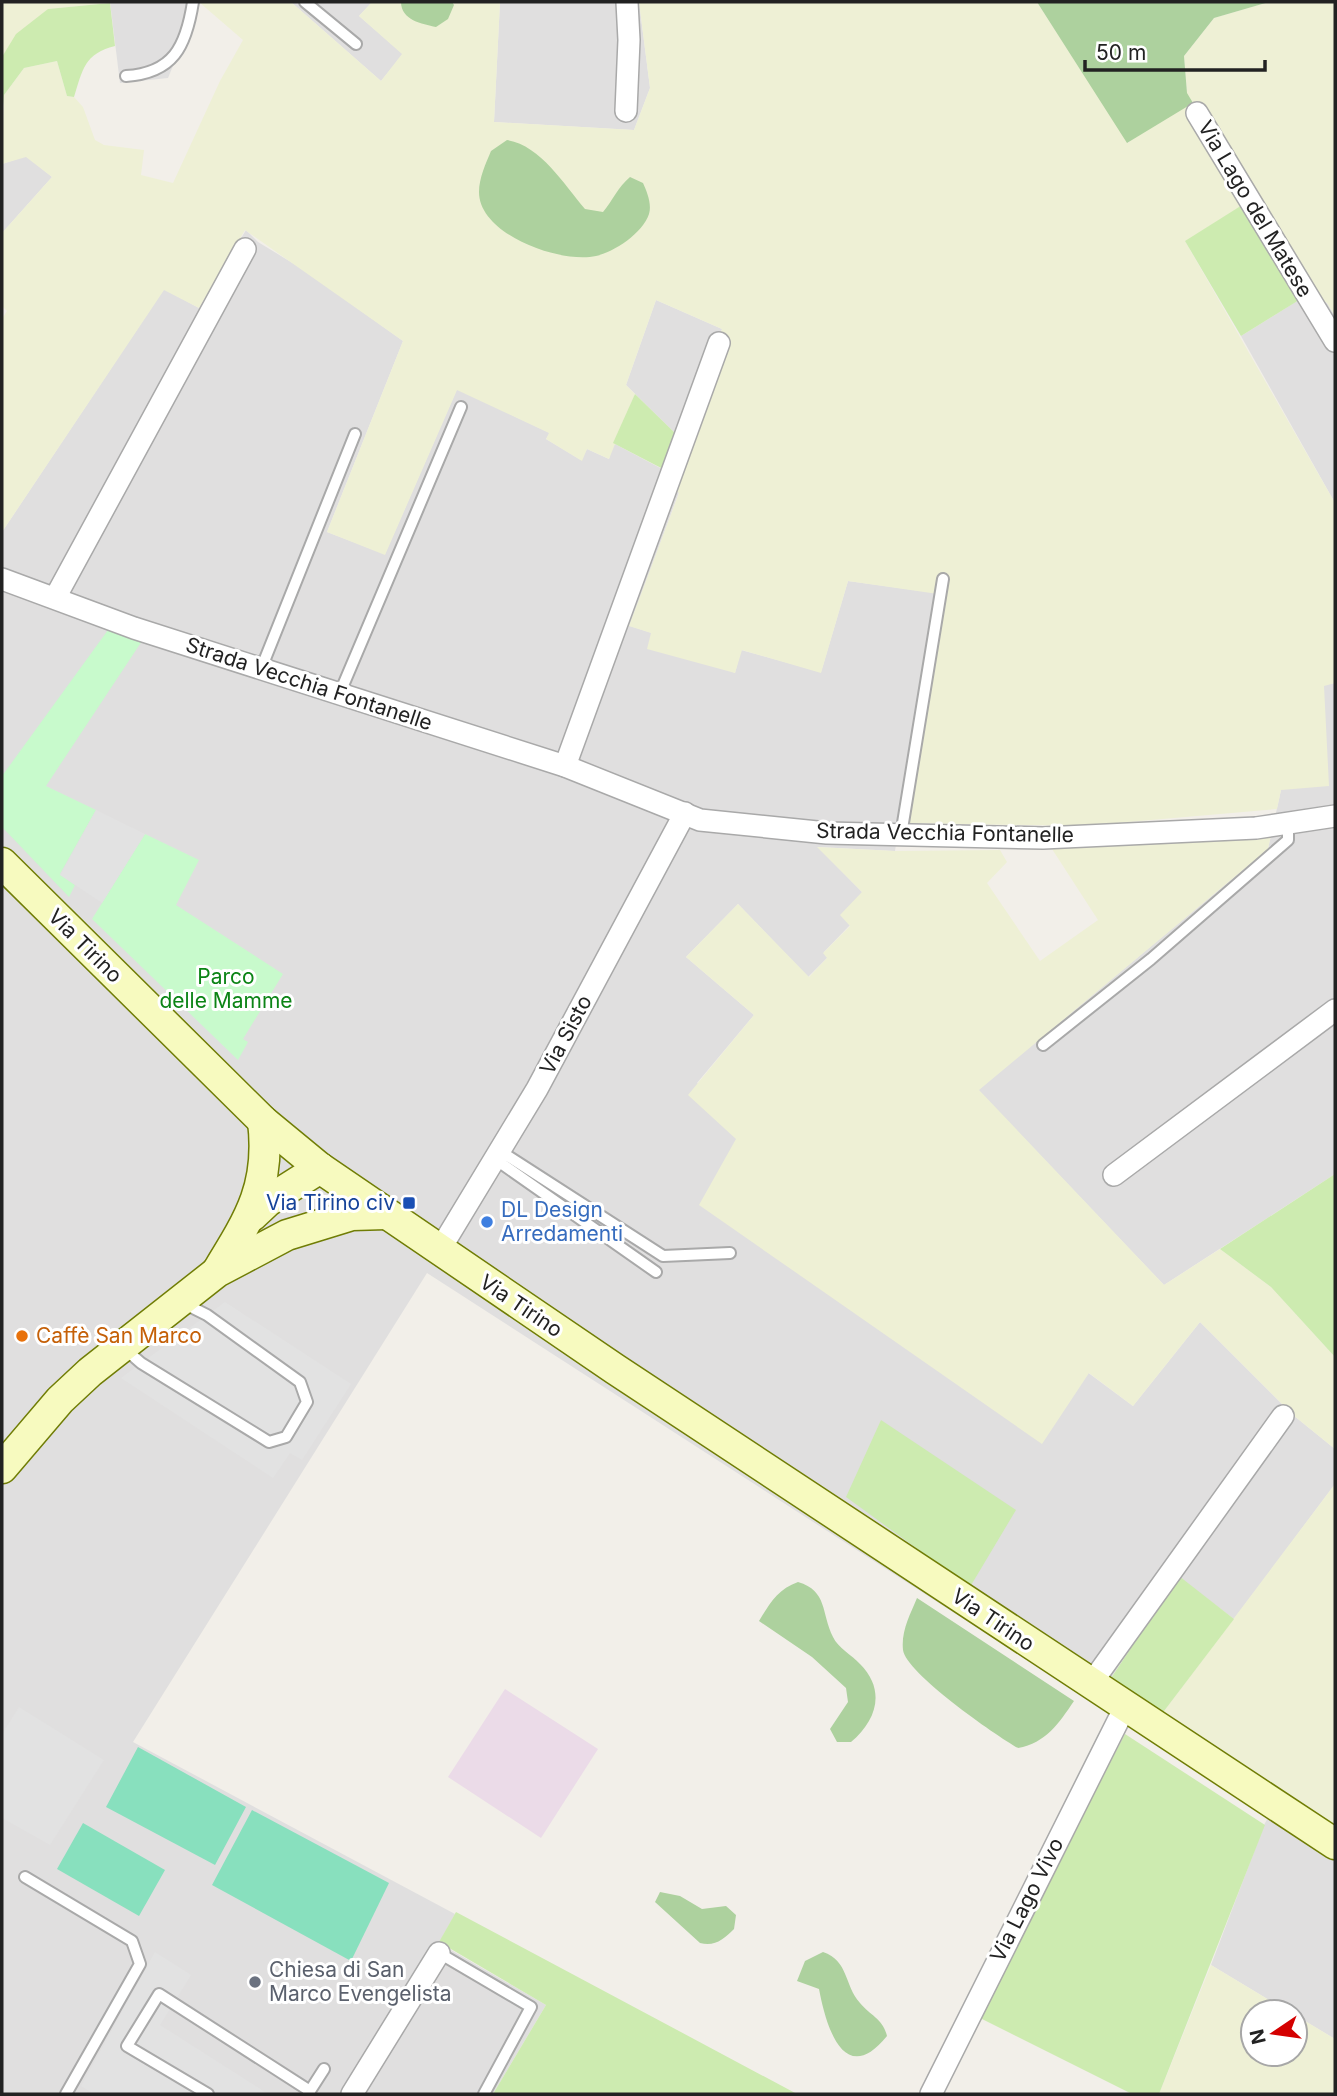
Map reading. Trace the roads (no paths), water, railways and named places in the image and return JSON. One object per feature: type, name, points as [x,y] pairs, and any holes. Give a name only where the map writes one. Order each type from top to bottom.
[{"type":"street","points":[[626,2],[629,40],[626,111]]},
{"type":"street","name":"Via Lago del Matese","points":[[1197,113],[1335,341]]},
{"type":"street","points":[[55,598],[245,249]]},
{"type":"street","points":[[565,766],[719,343]]},
{"type":"street","name":"Strada Vecchia Fontanelle","points":[[2,579],[339,695],[565,766],[700,820],[827,833],[1043,838],[1256,828],[1335,816]]},
{"type":"street","name":"Via Sisto","points":[[439,1251],[537,1089],[685,813]]},
{"type":"street","name":"Via Tirino","points":[[2,863],[263,1121],[320,1168],[439,1251],[1090,1685],[1335,1844]]},
{"type":"street","points":[[1114,1175],[1335,1010]]},
{"type":"street","points":[[217,1272],[249,1219],[265,1171],[263,1121]]},
{"type":"street","points":[[249,1219],[268,1201],[320,1168]]},
{"type":"street","points":[[287,1235],[305,1212],[320,1168]]},
{"type":"street","points":[[2,1468],[60,1400],[217,1272],[287,1235],[352,1215],[386,1214]]},
{"type":"street","points":[[1090,1685],[1283,1416]]},
{"type":"street","name":"Via Lago Vivo","points":[[931,2094],[1125,1707]]},
{"type":"street","points":[[352,2094],[439,1953]]},
{"type":"lane","points":[[126,76],[144,75],[164,68],[175,56],[193,2]]},
{"type":"lane","points":[[305,2],[356,44]]},
{"type":"lane","points":[[339,695],[461,407]]},
{"type":"lane","points":[[261,669],[355,434]]},
{"type":"lane","points":[[901,835],[943,579]]},
{"type":"lane","points":[[1043,1045],[1151,959],[1288,841],[1288,823]]},
{"type":"lane","points":[[497,1155],[663,1256],[730,1253]]},
{"type":"lane","points":[[497,1155],[656,1272]]},
{"type":"lane","points":[[123,1347],[141,1363],[269,1442],[286,1437],[307,1402],[300,1382],[207,1315],[181,1302]]},
{"type":"lane","points":[[24,1877],[132,1941],[140,1964],[66,2094]]},
{"type":"lane","points":[[439,1953],[531,2007],[484,2094]]},
{"type":"lane","points":[[208,2094],[127,2046],[159,1994],[309,2093],[324,2069]]},
{"type":"place","name":"Via Tirino civ","points":[[409,1203]]},
{"type":"place","name":"DL Design Arredamenti","points":[[487,1222]]},
{"type":"place","name":"Caffè San Marco","points":[[22,1336]]},
{"type":"place","name":"Chiesa di San Marco Evengelista","points":[[255,1982]]},
{"type":"park label","name":"Parco delle Mamme","points":[[226,989]]}]
